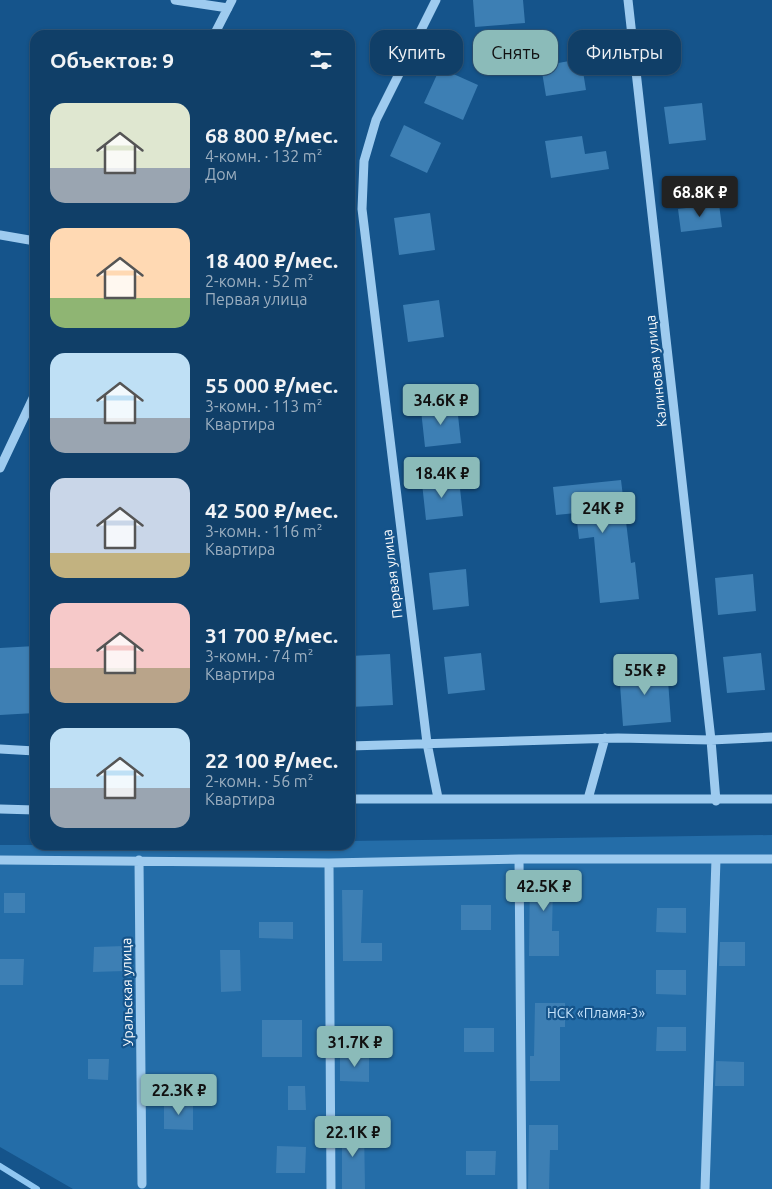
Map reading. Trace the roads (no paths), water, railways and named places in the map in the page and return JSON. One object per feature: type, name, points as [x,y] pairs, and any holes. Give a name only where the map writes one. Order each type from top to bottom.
[{"type":"street","points":[[175,0],[230,4],[217,30]]},
{"type":"street","name":"Первая улица","points":[[436,0],[376,120],[364,161],[362,209],[427,743],[438,798]]},
{"type":"street","name":"Калиновая улица","points":[[628,0],[711,740],[716,801]]},
{"type":"street","points":[[0,235],[30,239]]},
{"type":"street","points":[[0,468],[30,405]]},
{"type":"street","points":[[355,746],[605,738],[711,740],[772,737]]},
{"type":"street","points":[[588,800],[605,738]]},
{"type":"street","points":[[0,749],[30,751]]},
{"type":"street","points":[[355,799],[716,801],[772,799]]},
{"type":"street","points":[[0,809],[30,810]]},
{"type":"street","points":[[519,858],[522,1189]]},
{"type":"street","points":[[0,860],[330,863],[519,858],[772,859]]},
{"type":"street","points":[[705,1189],[716,859]]},
{"type":"street","name":"Уральская улица","points":[[139,860],[142,1184]]},
{"type":"street","points":[[330,863],[331,1189]]},
{"type":"waterway","points":[[0,1166],[37,1189]]},
{"type":"park label","name":"НСК «Пламя-3»","points":[[596,1013]]}]
